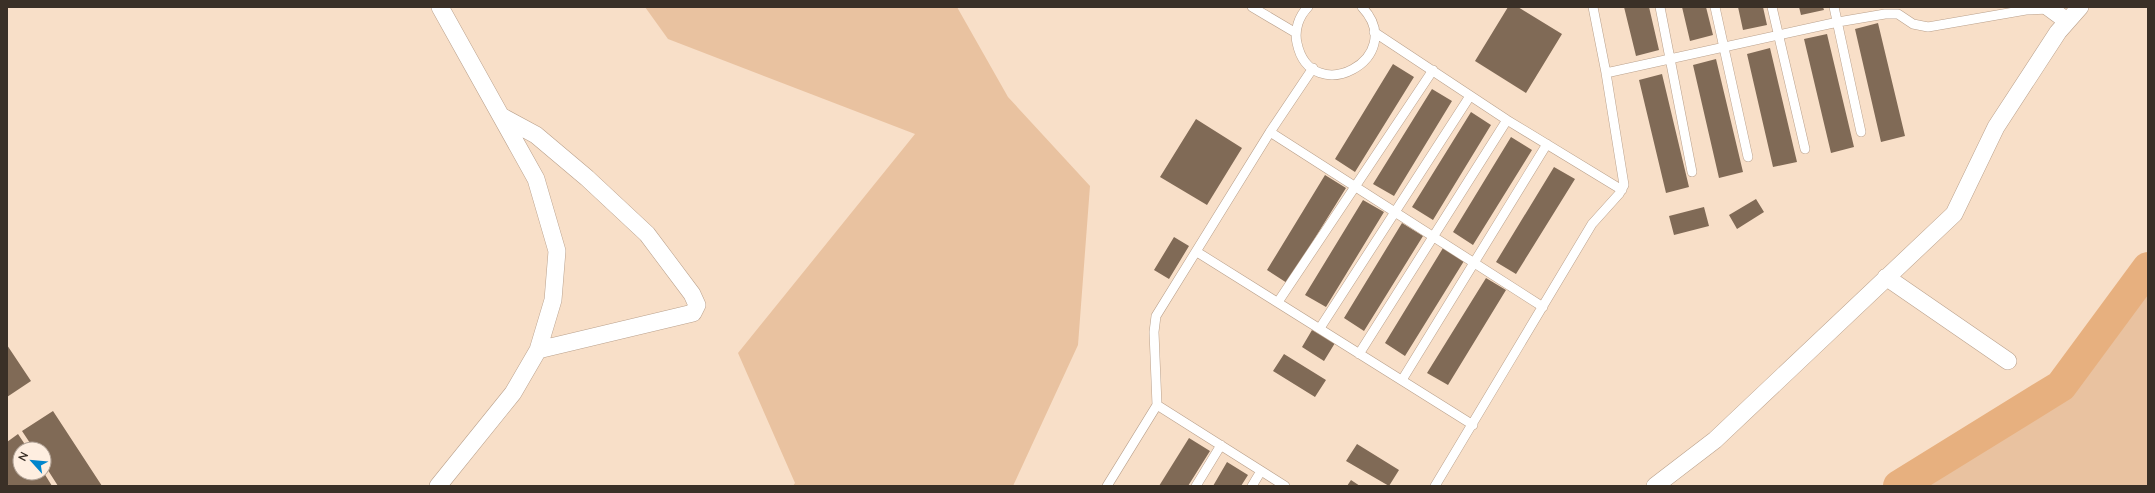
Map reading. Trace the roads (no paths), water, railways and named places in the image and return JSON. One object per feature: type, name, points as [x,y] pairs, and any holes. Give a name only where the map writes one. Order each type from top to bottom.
[{"type":"street","points":[[438,486],[513,393],[538,350],[553,300],[557,251],[536,179],[440,7]]},
{"type":"street","points":[[1655,486],[1715,440],[1954,214],[1996,127],[2067,21],[2080,7]]},
{"type":"street","points":[[2049,8],[2067,21]]},
{"type":"street","points":[[501,116],[536,135],[587,178],[647,234],[692,294],[697,306],[693,313],[538,350]]},
{"type":"street","points":[[1886,277],[2008,361]]},
{"type":"lane","points":[[1252,7],[1296,33]]},
{"type":"lane","points":[[1308,7],[1301,16],[1296,33],[1298,50],[1302,57],[1313,68],[1321,73],[1334,75],[1355,70],[1368,57],[1372,49],[1374,32],[1369,15],[1362,7]]},
{"type":"lane","points":[[1435,486],[1592,224],[1622,190],[1624,177],[1593,7]]},
{"type":"lane","points":[[1660,7],[1692,172]]},
{"type":"lane","points":[[1715,7],[1748,158]]},
{"type":"lane","points":[[1772,7],[1805,149]]},
{"type":"lane","points":[[1834,7],[1861,132]]},
{"type":"lane","points":[[1606,73],[1838,22],[1897,11],[1913,24],[1928,28],[2026,10],[2049,8]]},
{"type":"lane","points":[[1374,32],[1507,120],[1622,190]]},
{"type":"lane","points":[[1107,486],[1157,405],[1154,332],[1156,316],[1270,132],[1313,68]]},
{"type":"lane","points":[[1278,302],[1433,70]]},
{"type":"lane","points":[[1320,328],[1470,96]]},
{"type":"lane","points":[[1360,354],[1435,237],[1507,120]]},
{"type":"lane","points":[[1270,132],[1543,306]]},
{"type":"lane","points":[[1402,380],[1547,144]]},
{"type":"lane","points":[[1197,252],[1473,424]]},
{"type":"lane","points":[[1157,405],[1285,486]]},
{"type":"lane","points":[[1196,486],[1221,446]]},
{"type":"lane","points":[[1252,486],[1261,471]]},
{"type":"waterway","points":[[1899,486],[2061,386],[2148,268]]}]
